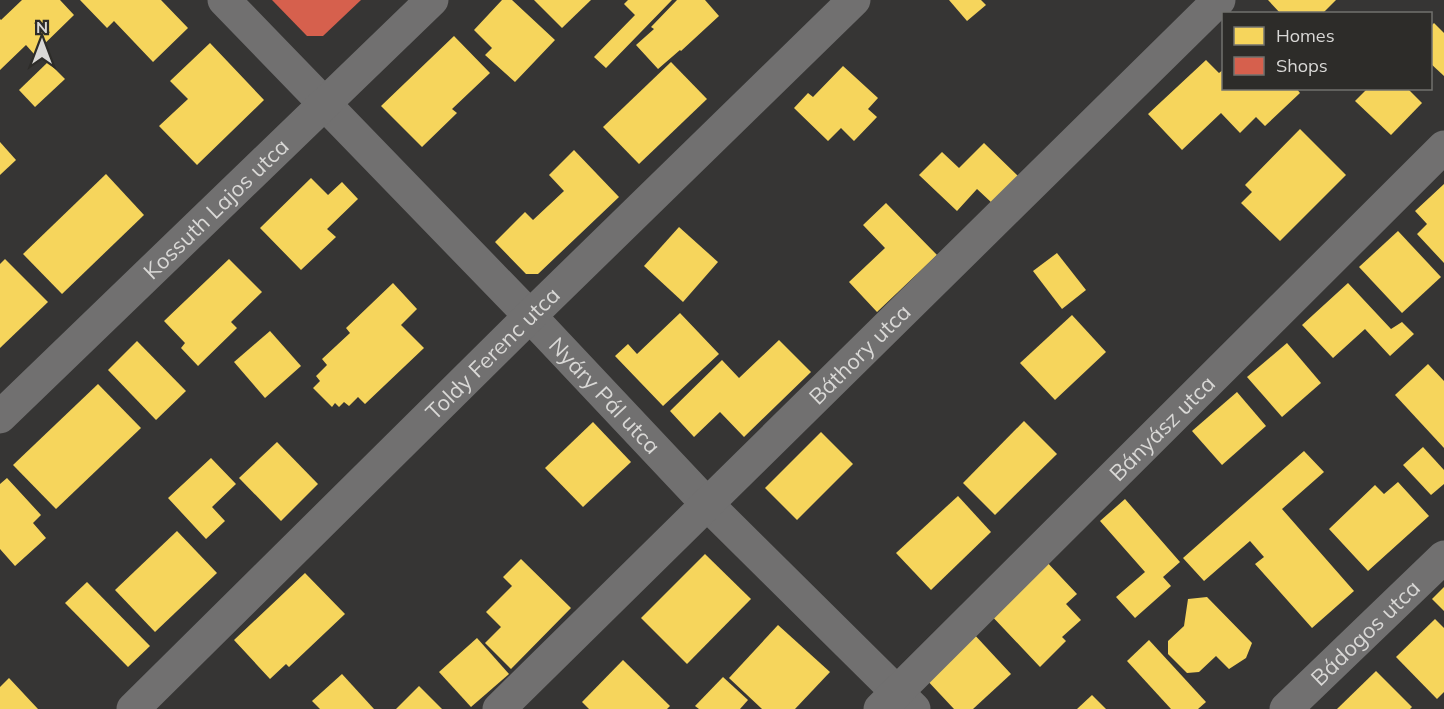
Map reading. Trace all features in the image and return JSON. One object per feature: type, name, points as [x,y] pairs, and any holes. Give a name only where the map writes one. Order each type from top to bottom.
[{"type":"street","name":"Nyáry Pál utca","points":[[224,0],[530,316],[897,703]]},
{"type":"street","name":"Kossuth Lajos utca","points":[[0,417],[432,0]]},
{"type":"street","name":"Toldy Ferenc utca","points":[[133,709],[530,316],[854,0]]},
{"type":"street","name":"Báthory utca","points":[[499,709],[1219,0]]},
{"type":"street","name":"Bányász utca","points":[[897,703],[1444,147]]},
{"type":"street","name":"Bádogos utca","points":[[1286,709],[1444,557]]},
{"type":"building: Homes","points":[[22,0],[60,0],[74,15],[34,54],[26,45],[0,70],[0,19]]},
{"type":"building: Homes","points":[[80,0],[161,0],[188,28],[153,62],[114,21],[107,28]]},
{"type":"building: Homes","points":[[502,0],[512,0],[555,40],[515,82],[485,55],[492,48],[474,30]]},
{"type":"building: Homes","points":[[534,0],[591,0],[562,28]]},
{"type":"building: Homes","points":[[628,0],[672,0],[606,68],[594,57],[635,15],[624,4]]},
{"type":"building: Homes","points":[[677,0],[705,0],[719,16],[658,69],[636,45],[654,29],[651,27]]},
{"type":"building: Homes","points":[[949,0],[981,0],[986,5],[967,21]]},
{"type":"building: Homes","points":[[1268,0],[1336,0],[1324,12],[1279,12]]},
{"type":"building: Homes","points":[[1434,23],[1444,33],[1444,76],[1432,65],[1432,25]]},
{"type":"building: Homes","points":[[454,36],[490,73],[452,109],[457,113],[422,147],[381,106]]},
{"type":"building: Homes","points":[[210,43],[264,100],[197,165],[159,126],[188,99],[170,81]]},
{"type":"building: Homes","points":[[1206,60],[1219,73],[1222,71],[1222,90],[1298,90],[1300,93],[1265,126],[1256,117],[1240,133],[1221,113],[1182,150],[1148,114]]},
{"type":"building: Homes","points":[[48,62],[65,79],[35,107],[19,90]]},
{"type":"building: Homes","points":[[671,62],[707,99],[639,164],[603,127]]},
{"type":"building: Homes","points":[[843,66],[878,98],[868,109],[877,117],[854,141],[841,128],[828,141],[794,108],[808,93],[813,97]]},
{"type":"building: Homes","points":[[1366,90],[1409,90],[1422,103],[1391,135],[1355,101]]},
{"type":"building: Homes","points":[[1300,129],[1346,175],[1280,241],[1241,203],[1252,192],[1245,185]]},
{"type":"building: Homes","points":[[0,142],[16,160],[0,175]]},
{"type":"building: Homes","points":[[984,143],[1018,176],[992,203],[977,189],[957,211],[919,175],[942,152],[959,168]]},
{"type":"building: Homes","points":[[574,150],[619,197],[538,274],[526,274],[495,242],[525,212],[533,220],[564,191],[549,175]]},
{"type":"building: Homes","points":[[106,174],[144,215],[62,294],[23,254]]},
{"type":"building: Homes","points":[[311,178],[328,195],[342,182],[358,199],[327,229],[336,237],[301,270],[260,228]]},
{"type":"building: Homes","points":[[1444,184],[1444,263],[1417,234],[1427,224],[1415,211]]},
{"type":"building: Homes","points":[[886,203],[937,255],[877,312],[849,282],[885,248],[863,225]]},
{"type":"building: Homes","points":[[679,227],[718,262],[683,302],[644,266]]},
{"type":"building: Homes","points":[[1398,231],[1441,277],[1402,313],[1359,267]]},
{"type":"building: Homes","points":[[1057,253],[1086,290],[1062,309],[1033,271]]},
{"type":"building: Homes","points":[[5,259],[48,302],[0,348],[0,264]]},
{"type":"building: Homes","points":[[229,259],[262,292],[231,322],[237,328],[198,366],[181,348],[185,343],[164,321]]},
{"type":"building: Homes","points":[[393,283],[417,309],[401,325],[424,348],[365,404],[358,397],[349,406],[344,402],[339,407],[335,403],[332,407],[313,388],[320,381],[316,376],[327,365],[322,359],[350,333],[346,328]]},
{"type":"building: Homes","points":[[1348,283],[1391,329],[1402,322],[1414,334],[1390,356],[1365,329],[1333,358],[1302,325]]},
{"type":"building: Homes","points":[[680,313],[719,354],[663,406],[615,356],[628,344],[637,354]]},
{"type":"building: Homes","points":[[1072,315],[1106,352],[1055,400],[1020,363]]},
{"type":"building: Homes","points":[[270,331],[301,366],[265,398],[234,362]]},
{"type":"building: Homes","points":[[779,340],[811,372],[744,437],[720,412],[694,437],[670,411],[722,360],[739,378]]},
{"type":"building: Homes","points":[[137,341],[186,391],[156,420],[108,370]]},
{"type":"building: Homes","points":[[1287,343],[1321,383],[1282,417],[1247,377]]},
{"type":"building: Homes","points":[[1428,364],[1444,381],[1444,448],[1395,395]]},
{"type":"building: Homes","points":[[98,384],[141,428],[56,509],[13,465]]},
{"type":"building: Homes","points":[[1237,392],[1266,426],[1222,465],[1192,431]]},
{"type":"building: Homes","points":[[1024,421],[1057,454],[995,515],[963,483]]},
{"type":"building: Homes","points":[[593,422],[631,462],[583,507],[545,468]]},
{"type":"building: Homes","points":[[821,432],[853,464],[797,520],[765,488]]},
{"type":"building: Homes","points":[[277,442],[318,484],[281,521],[239,478]]},
{"type":"building: Homes","points":[[1423,447],[1444,470],[1444,484],[1431,495],[1403,465]]},
{"type":"building: Homes","points":[[1304,451],[1324,472],[1282,509],[1354,591],[1312,628],[1255,564],[1264,557],[1250,541],[1204,581],[1183,558]]},
{"type":"building: Homes","points":[[211,458],[236,484],[212,507],[225,521],[206,539],[168,498]]},
{"type":"building: Homes","points":[[7,478],[41,515],[33,523],[46,538],[15,566],[0,549],[0,484]]},
{"type":"building: Homes","points":[[1398,482],[1429,516],[1368,571],[1329,529],[1375,485],[1384,494]]},
{"type":"building: Homes","points":[[958,496],[991,532],[931,590],[896,553]]},
{"type":"building: Homes","points":[[1125,499],[1180,562],[1163,577],[1171,586],[1135,618],[1116,597],[1145,572],[1100,521]]},
{"type":"building: Homes","points":[[177,531],[217,573],[155,632],[115,590]]},
{"type":"building: Homes","points":[[705,554],[751,599],[687,664],[641,618]]},
{"type":"building: Homes","points":[[521,559],[571,608],[511,669],[485,643],[501,627],[486,612],[512,586],[503,577]]},
{"type":"building: Homes","points":[[1044,559],[1077,594],[1066,604],[1081,620],[1062,637],[1066,641],[1040,667],[988,612]]},
{"type":"building: Homes","points":[[305,573],[345,614],[289,667],[286,664],[270,679],[234,640]]},
{"type":"building: Homes","points":[[87,582],[150,646],[128,667],[65,603]]},
{"type":"building: Homes","points":[[1444,587],[1444,611],[1432,599]]},
{"type":"building: Homes","points":[[1207,597],[1252,643],[1246,658],[1229,669],[1216,656],[1199,672],[1187,673],[1168,654],[1168,641],[1184,626],[1188,599]]},
{"type":"building: Homes","points":[[1435,619],[1444,628],[1444,692],[1437,699],[1396,657]]},
{"type":"building: Homes","points":[[778,625],[830,672],[795,709],[762,709],[729,678]]},
{"type":"building: Homes","points":[[972,632],[1011,674],[973,709],[954,709],[924,677]]},
{"type":"building: Homes","points":[[477,638],[509,674],[471,707],[439,672]]},
{"type":"building: Homes","points":[[1149,640],[1206,702],[1198,709],[1171,709],[1127,661]]},
{"type":"building: Homes","points":[[623,660],[670,706],[667,709],[589,709],[582,702]]},
{"type":"building: Homes","points":[[1376,671],[1412,707],[1410,709],[1337,709]]},
{"type":"building: Homes","points":[[342,674],[374,709],[320,709],[312,701]]},
{"type":"building: Homes","points":[[723,677],[748,700],[740,709],[699,709],[695,706]]},
{"type":"building: Homes","points":[[9,678],[38,709],[0,709],[0,687]]},
{"type":"building: Homes","points":[[419,686],[442,709],[396,709]]},
{"type":"building: Homes","points":[[1092,695],[1106,709],[1077,709]]},
{"type":"building: Shops","points":[[272,0],[361,0],[323,36],[307,36]]}]
